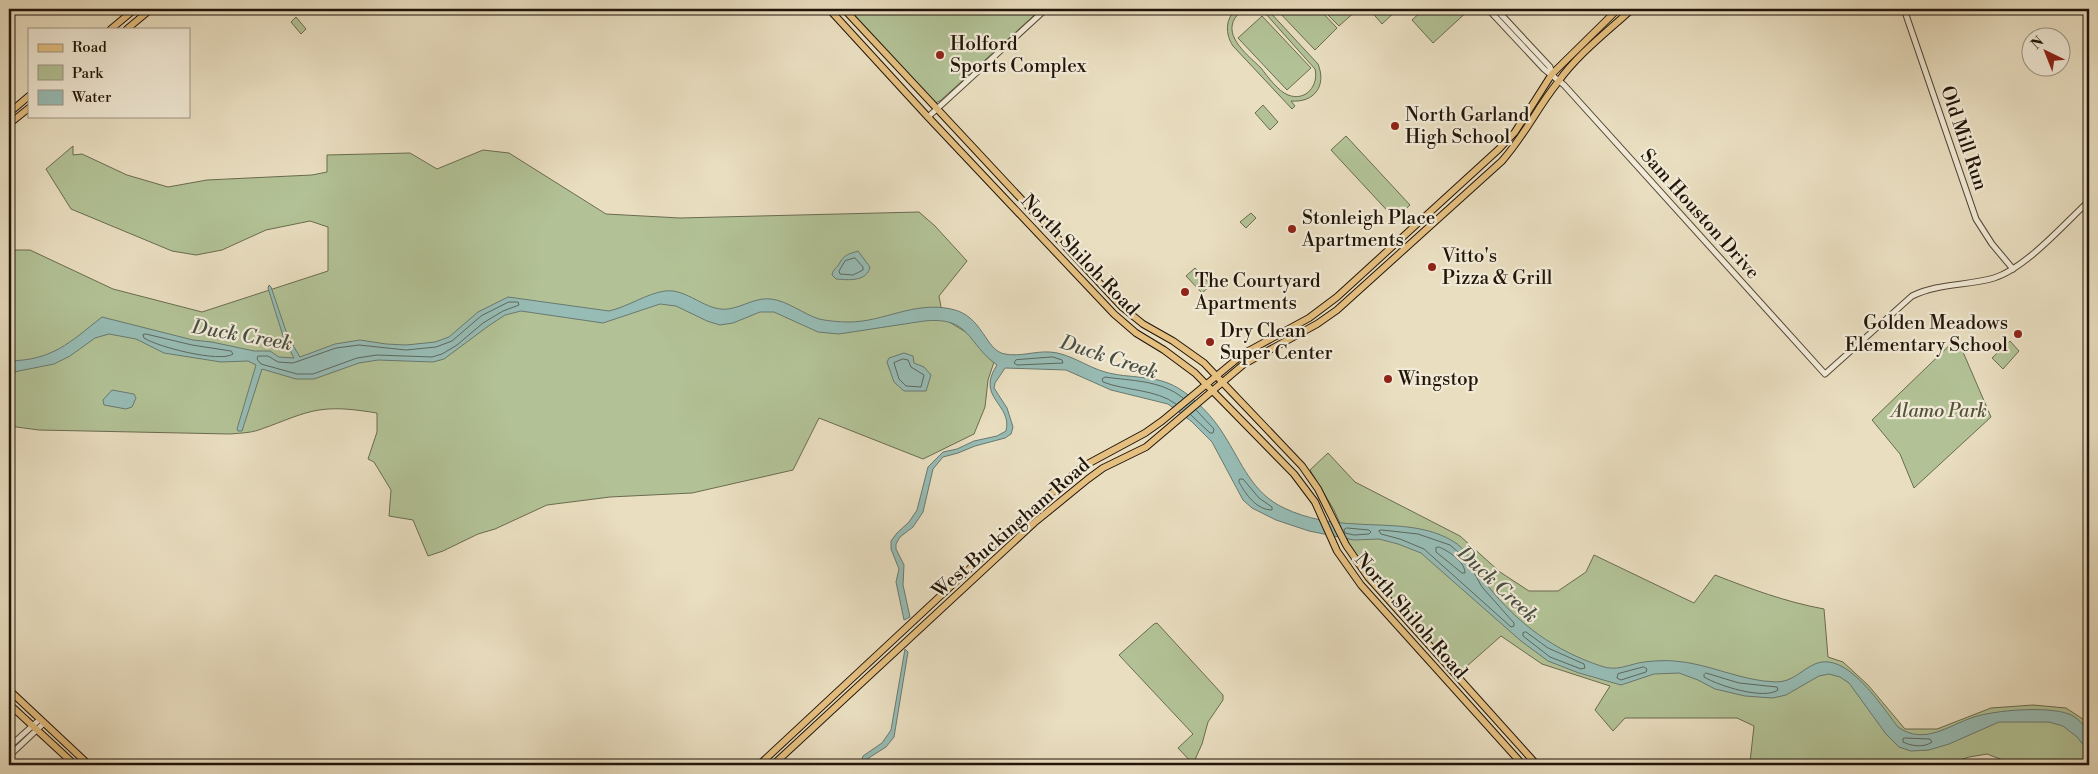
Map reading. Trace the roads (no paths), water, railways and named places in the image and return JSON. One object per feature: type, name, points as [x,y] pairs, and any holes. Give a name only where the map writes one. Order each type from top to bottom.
[{"type":"main road","points":[[112,28],[135,9]]},
{"type":"main road","points":[[128,28],[151,9]]},
{"type":"main road","name":"North Shiloh Road","points":[[829,9],[1114,314],[1136,333],[1187,366],[1213,390],[1294,474],[1305,487],[1337,551],[1361,585],[1523,765]]},
{"type":"main road","name":"North Shiloh Road","points":[[844,9],[1122,307],[1143,324],[1195,356],[1223,381],[1302,466],[1326,500],[1346,545],[1381,594],[1461,680],[1532,764]]},
{"type":"main road","name":"West Buckingham Road","points":[[759,765],[1038,505],[1082,467],[1145,433],[1171,414],[1243,354],[1309,318],[1359,278],[1508,140],[1552,74],[1618,9]]},
{"type":"main road","name":"West Buckingham Road","points":[[773,765],[1034,523],[1103,468],[1146,447],[1223,381],[1258,355],[1328,317],[1490,172],[1527,130],[1558,80],[1632,9]]},
{"type":"main road","points":[[872,56],[880,48]]},
{"type":"main road","points":[[9,113],[28,97]]},
{"type":"main road","points":[[9,124],[28,109]]},
{"type":"main road","points":[[1521,123],[1527,130]]},
{"type":"main road","points":[[1483,165],[1490,172]]},
{"type":"main road","points":[[1359,278],[1365,284]]},
{"type":"main road","points":[[1280,334],[1283,342]]},
{"type":"main road","points":[[1337,551],[1346,545]]},
{"type":"main road","points":[[865,667],[874,672]]},
{"type":"main road","points":[[1452,688],[1461,680]]},
{"type":"main road","points":[[9,690],[89,765]]},
{"type":"main road","points":[[9,704],[75,765]]},
{"type":"street","points":[[928,117],[1046,9]]},
{"type":"street","name":"Sam Houston Drive","points":[[1488,9],[1544,69],[1558,80],[1825,374],[1912,296],[1924,290],[1940,286],[1975,282],[1996,277],[2013,269]]},
{"type":"street","name":"Sam Houston Drive","points":[[1496,9],[1550,67],[1552,74]]},
{"type":"street","name":"Old Mill Run","points":[[1904,9],[1976,219],[1992,244],[2013,269]]},
{"type":"street","points":[[2013,269],[2089,201]]},
{"type":"street","points":[[9,747],[42,721]]},
{"type":"street","points":[[9,756],[34,728]]},
{"type":"water","points":[[858,251],[870,267],[868,272],[861,278],[836,279],[832,275],[834,270],[845,257]]},
{"type":"water","points":[[269,285],[288,337],[300,357],[335,344],[360,340],[406,345],[435,342],[449,337],[478,312],[508,297],[609,311],[658,292],[673,291],[720,309],[734,308],[760,299],[777,300],[819,319],[845,322],[874,319],[924,308],[951,309],[970,318],[993,347],[1005,354],[1057,353],[1105,372],[1151,379],[1178,388],[1191,397],[1210,415],[1256,486],[1273,502],[1293,512],[1320,520],[1417,528],[1451,540],[1463,549],[1483,580],[1524,624],[1553,644],[1584,660],[1607,668],[1655,661],[1687,662],[1750,679],[1776,682],[1792,678],[1815,664],[1827,662],[1839,665],[1851,673],[1873,695],[1898,727],[1908,732],[1917,735],[1936,732],[1974,717],[1995,712],[2048,710],[2069,714],[2080,722],[2089,732],[2089,752],[2077,737],[2063,726],[2049,722],[1999,722],[1949,744],[1929,750],[1911,751],[1899,747],[1886,734],[1849,683],[1840,677],[1829,674],[1819,676],[1786,695],[1773,698],[1745,696],[1715,689],[1679,673],[1654,674],[1621,685],[1579,673],[1548,661],[1521,641],[1421,553],[1379,539],[1354,540],[1309,531],[1276,520],[1252,508],[1243,500],[1212,442],[1191,421],[1168,404],[1111,390],[1066,370],[1005,368],[995,383],[994,388],[1007,408],[1013,427],[1011,434],[1005,438],[943,457],[933,469],[923,512],[913,527],[900,537],[896,544],[896,549],[904,565],[903,585],[910,617],[904,620],[896,582],[899,569],[891,549],[891,541],[909,522],[917,510],[928,467],[943,452],[957,449],[974,441],[997,436],[1006,431],[1007,422],[992,393],[990,385],[991,376],[997,365],[987,357],[967,333],[951,323],[924,321],[839,334],[818,332],[774,312],[760,312],[733,323],[720,325],[676,306],[660,304],[603,323],[521,311],[505,315],[444,359],[433,362],[378,360],[359,363],[314,379],[296,379],[262,369],[242,431],[237,429],[256,365],[248,361],[221,362],[164,353],[136,339],[109,334],[95,338],[70,356],[54,364],[9,373],[9,361],[37,357],[60,348],[102,317],[193,340],[254,351],[270,351],[279,357],[294,358],[284,339],[268,288]]},
{"type":"water","points":[[904,353],[913,356],[914,363],[924,367],[931,375],[926,391],[904,391],[894,382],[887,362],[889,358]]},
{"type":"water","points":[[112,390],[134,394],[136,398],[132,407],[126,409],[104,405],[103,400]]},
{"type":"water","points":[[905,649],[908,652],[894,737],[886,747],[867,759],[865,765],[860,765],[863,756],[882,743],[891,730]]},
{"type":"place","name":"Holford Sports Complex","points":[[940,55]]},
{"type":"place","name":"North Garland High School","points":[[1395,126]]},
{"type":"place","name":"Stonleigh Place Apartments","points":[[1292,229]]},
{"type":"place","name":"Vitto's Pizza & Grill","points":[[1432,267]]},
{"type":"place","name":"The Courtyard Apartments","points":[[1185,292]]},
{"type":"place","name":"Golden Meadows Elementary School","points":[[2018,334]]},
{"type":"place","name":"Dry Clean Super Center","points":[[1210,342]]},
{"type":"place","name":"Wingstop","points":[[1388,379]]},
{"type":"water label","name":"Duck Creek","points":[[242,336]]},
{"type":"water label","name":"Duck Creek","points":[[1109,358]]},
{"type":"water label","name":"Duck Creek","points":[[1497,585]]},
{"type":"park label","name":"Alamo Park","points":[[1939,411]]}]
